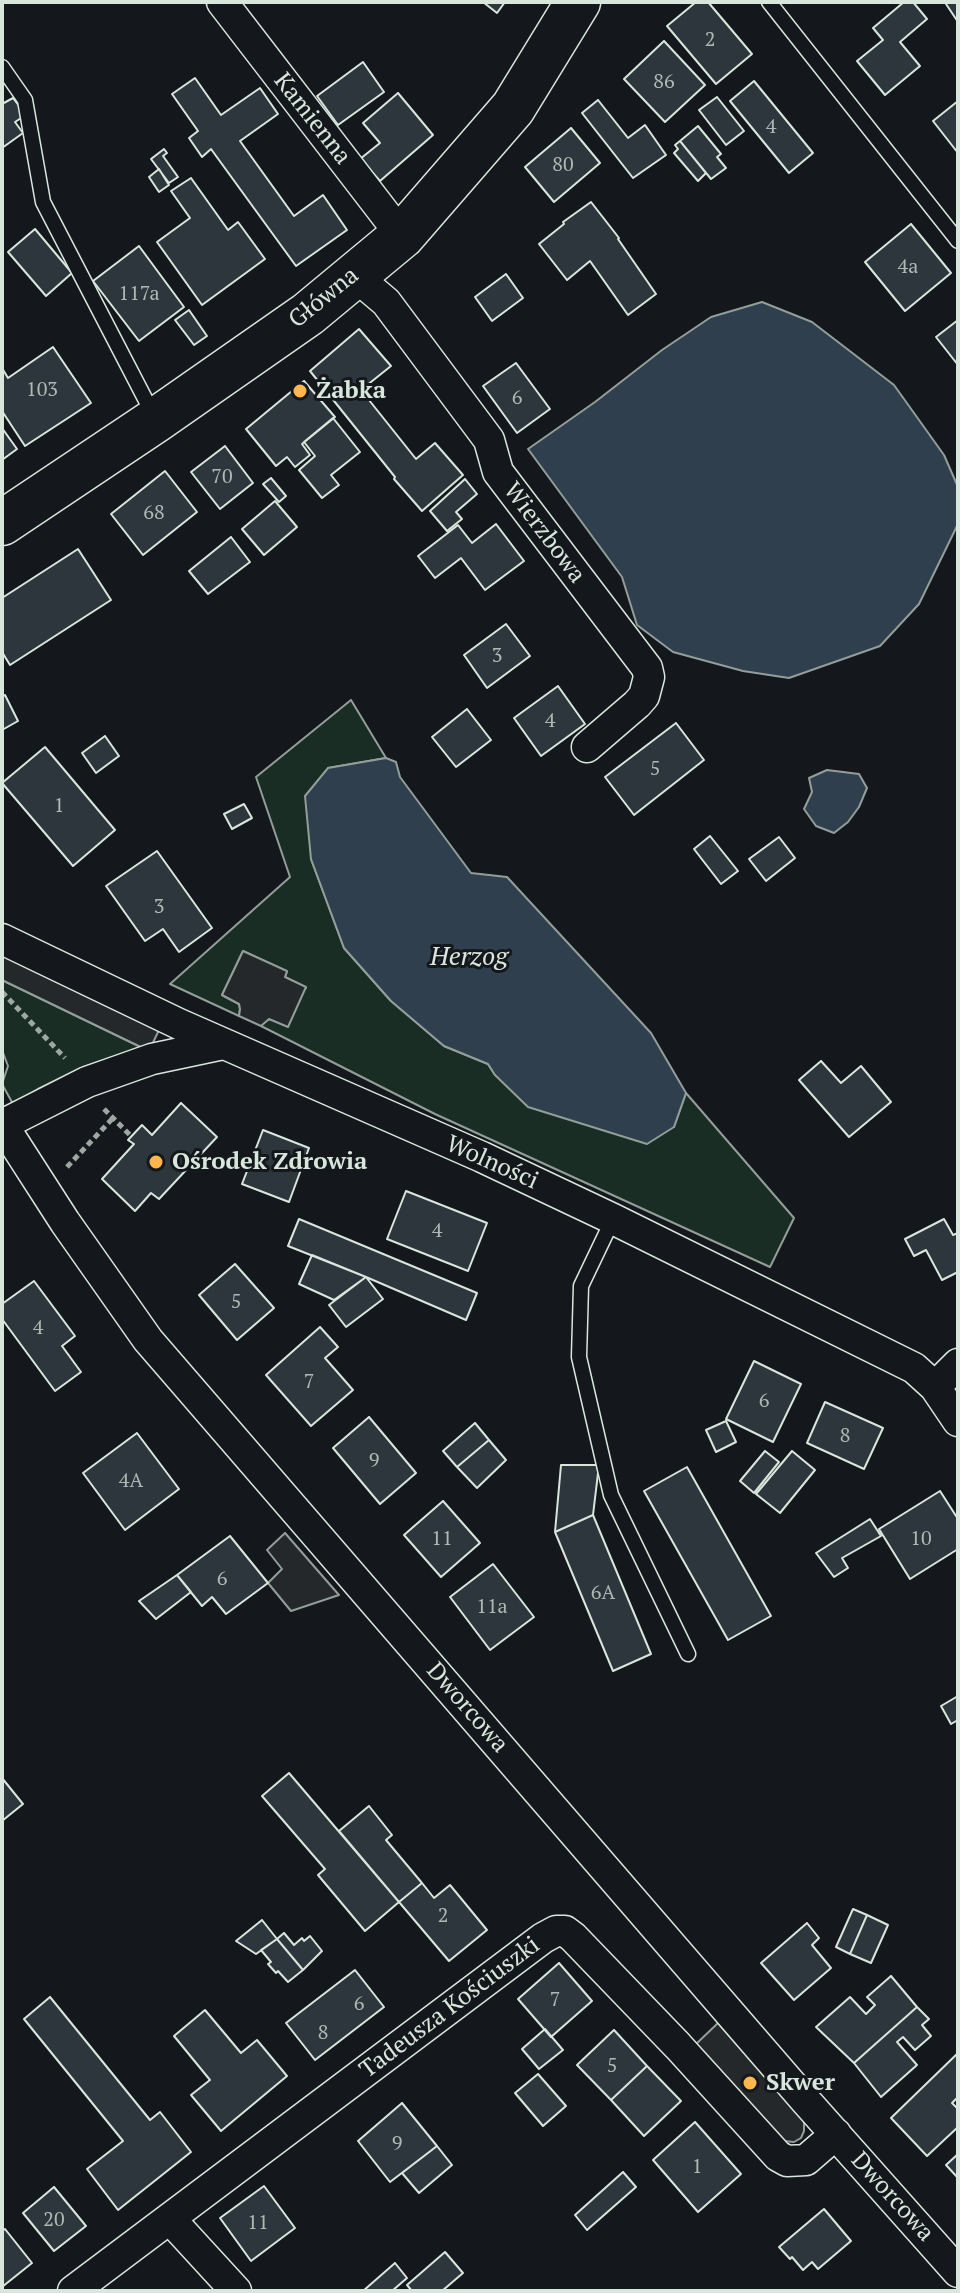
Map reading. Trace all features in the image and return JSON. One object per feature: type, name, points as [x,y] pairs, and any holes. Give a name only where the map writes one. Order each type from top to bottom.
[{"type":"main road","name":"Główna","points":[[2,523],[308,314],[402,236],[513,108],[578,2]]},
{"type":"street","name":"Kamienna","points":[[222,2],[402,236]]},
{"type":"street","name":"Wierzbowa","points":[[354,275],[386,302],[489,440],[498,472],[647,668],[649,677],[644,696],[587,747]]},
{"type":"street","name":"Wolności","points":[[2,939],[223,1044],[482,1157],[914,1368],[935,1387],[958,1421]]},
{"type":"street","points":[[2,1124],[87,1082],[152,1059],[223,1044]]},
{"type":"street","name":"Dworcowa","points":[[2,1124],[65,1222],[148,1340],[958,2272]]},
{"type":"street","points":[[935,1387],[958,1364]]},
{"type":"street","name":"Tadeusza Kościuszki","points":[[73,2291],[556,1931],[565,1931],[573,1937],[778,2156],[787,2161],[806,2160],[836,2134]]},
{"type":"street","points":[[170,2219],[236,2291]]},
{"type":"lane","points":[[769,2],[958,241]]},
{"type":"lane","points":[[2,67],[25,100],[43,202],[156,420]]},
{"type":"lane","points":[[613,1219],[581,1286],[579,1357],[611,1495],[688,1654]]},
{"type":"path","points":[[2,992],[87,1082]]},
{"type":"path","points":[[66,1166],[113,1118]]},
{"type":"green space","points":[[351,700],[386,758],[328,768],[311,859],[344,948],[391,1001],[444,1046],[488,1064],[495,1075],[674,1127],[686,1093],[794,1218],[770,1267],[435,1114],[261,1026],[306,988],[285,977],[287,972],[243,951],[222,995],[239,1004],[239,1016],[170,984],[290,877],[256,777]]},
{"type":"green space","points":[[2,980],[149,1051],[83,1067],[13,1104],[2,1084],[8,1066],[2,1050]]},
{"type":"shaded area","points":[[243,951],[287,971],[285,977],[306,987],[288,1027],[269,1019],[261,1026],[239,1016],[239,1004],[222,995]]},
{"type":"shaded area","points":[[2,954],[159,1030],[149,1051],[2,980]]},
{"type":"shaded area","points":[[285,1533],[339,1595],[291,1611],[268,1583],[282,1569],[267,1550]]},
{"type":"shaded area","name":"Skwer","points":[[718,2023],[804,2121],[801,2138],[794,2142],[783,2141],[695,2045]]},
{"type":"water","points":[[762,302],[812,322],[894,385],[944,455],[958,487],[958,524],[919,604],[880,646],[789,678],[743,671],[673,652],[637,625],[622,577],[528,449],[711,317]]},
{"type":"water","name":"Herzog","points":[[386,758],[396,762],[400,777],[471,873],[507,877],[651,1033],[686,1093],[674,1127],[647,1144],[528,1107],[488,1064],[444,1046],[391,1001],[344,948],[311,859],[305,796],[328,768]]},
{"type":"water","points":[[827,770],[859,774],[867,788],[848,822],[834,833],[816,826],[804,809],[812,792],[809,778]]},
{"type":"building","points":[[483,2],[505,2],[497,13]]},
{"type":"building","points":[[696,2],[708,2],[752,54],[716,84],[667,26]]},
{"type":"building","points":[[904,2],[913,2],[927,19],[900,42],[920,66],[885,95],[857,61],[883,40],[873,28]]},
{"type":"building","points":[[958,2],[958,22],[946,4]]},
{"type":"building","points":[[664,41],[705,85],[665,122],[624,79]]},
{"type":"building","points":[[363,62],[384,92],[338,125],[317,96]]},
{"type":"building","points":[[195,78],[221,115],[260,88],[278,114],[240,141],[294,216],[323,195],[347,230],[296,266],[211,149],[202,157],[189,138],[198,131],[172,94]]},
{"type":"building","points":[[754,81],[813,153],[789,173],[730,101]]},
{"type":"building","points":[[398,93],[433,135],[380,181],[360,159],[380,143],[363,123]]},
{"type":"building","points":[[717,97],[744,131],[726,145],[699,110]]},
{"type":"building","points":[[13,98],[26,115],[15,122],[23,133],[2,148],[2,104]]},
{"type":"building","points":[[598,100],[628,138],[645,125],[666,155],[633,178],[582,113]]},
{"type":"building","points":[[958,101],[958,153],[933,121]]},
{"type":"building","points":[[698,126],[721,154],[717,157],[726,168],[711,179],[680,141]]},
{"type":"building","points":[[571,128],[600,163],[554,202],[525,167]]},
{"type":"building","points":[[680,141],[706,173],[698,181],[674,153],[678,149],[675,145]]},
{"type":"building","points":[[164,149],[167,153],[163,156],[178,177],[169,183],[151,159]]},
{"type":"building","points":[[159,169],[169,185],[159,192],[149,177]]},
{"type":"building","points":[[191,178],[228,230],[238,222],[265,259],[202,305],[157,242],[190,218],[171,191]]},
{"type":"building","points":[[591,202],[656,294],[628,315],[590,261],[567,280],[539,244]]},
{"type":"building","points":[[911,224],[951,273],[905,311],[865,262]]},
{"type":"building","points":[[35,229],[72,273],[46,296],[8,252]]},
{"type":"building","points":[[139,246],[184,307],[139,341],[93,281]]},
{"type":"building","points":[[506,274],[523,298],[492,321],[475,297]]},
{"type":"building","points":[[189,310],[207,336],[194,345],[175,320]]},
{"type":"building","points":[[958,320],[958,365],[936,337]]},
{"type":"building","points":[[359,329],[391,366],[361,390],[416,459],[435,443],[463,475],[422,511],[310,371]]},
{"type":"building","points":[[53,347],[91,403],[25,446],[2,411],[2,368],[8,378]]},
{"type":"building","points":[[516,363],[550,409],[517,433],[483,386]]},
{"type":"building","points":[[304,381],[335,417],[302,444],[310,455],[295,467],[287,457],[276,466],[246,429]]},
{"type":"building","points":[[333,418],[360,452],[331,475],[339,485],[322,498],[299,470],[315,456],[304,442]]},
{"type":"building","points":[[2,428],[17,449],[2,460]]},
{"type":"building","points":[[225,446],[253,483],[220,509],[191,472]]},
{"type":"building","points":[[165,471],[197,512],[143,555],[111,514]]},
{"type":"building","points":[[271,478],[286,496],[279,502],[263,484]]},
{"type":"building","points":[[465,479],[477,494],[456,512],[462,519],[447,531],[430,511]]},
{"type":"building","points":[[275,501],[297,527],[264,555],[242,529]]},
{"type":"building","points":[[496,524],[524,561],[485,590],[461,558],[435,578],[418,556],[458,525],[472,543]]},
{"type":"building","points":[[231,537],[250,562],[208,594],[189,571]]},
{"type":"building","points":[[78,549],[111,600],[10,665],[2,652],[2,598]]},
{"type":"building","points":[[506,624],[530,656],[487,688],[464,655]]},
{"type":"building","points":[[558,686],[585,724],[541,756],[514,718]]},
{"type":"building","points":[[5,695],[18,721],[2,730],[2,697]]},
{"type":"building","points":[[467,709],[491,740],[456,767],[432,737]]},
{"type":"building","points":[[676,723],[704,760],[634,815],[605,777]]},
{"type":"building","points":[[105,736],[119,756],[96,773],[82,753]]},
{"type":"building","points":[[45,747],[115,830],[73,866],[2,783]]},
{"type":"building","points":[[244,804],[252,818],[232,829],[224,814]]},
{"type":"building","points":[[710,836],[738,871],[721,884],[694,849]]},
{"type":"building","points":[[779,837],[795,858],[766,881],[749,859]]},
{"type":"building","points":[[157,851],[212,928],[179,952],[163,929],[145,941],[106,886]]},
{"type":"building","points":[[821,1061],[841,1083],[861,1066],[891,1102],[849,1137],[799,1080]]},
{"type":"building","name":"Ośrodek Zdrowia","points":[[181,1103],[217,1137],[159,1199],[151,1193],[135,1211],[102,1179],[134,1144],[128,1140],[142,1125],[152,1135]]},
{"type":"building","points":[[263,1130],[309,1148],[289,1202],[242,1184]]},
{"type":"building","points":[[406,1191],[487,1223],[468,1271],[387,1239]]},
{"type":"building","points":[[299,1219],[477,1293],[466,1320],[288,1246]]},
{"type":"building","points":[[944,1219],[953,1235],[958,1233],[958,1272],[942,1280],[926,1250],[914,1256],[905,1239]]},
{"type":"building","points":[[312,1255],[366,1277],[334,1300],[299,1284]]},
{"type":"building","points":[[235,1264],[274,1308],[237,1340],[199,1295]]},
{"type":"building","points":[[366,1277],[383,1299],[346,1327],[329,1305]]},
{"type":"building","points":[[34,1281],[75,1336],[62,1346],[81,1372],[55,1391],[2,1319],[2,1304]]},
{"type":"building","points":[[320,1327],[338,1347],[325,1358],[353,1390],[311,1426],[266,1375]]},
{"type":"building","points":[[754,1361],[801,1384],[773,1442],[726,1419]]},
{"type":"building","points":[[825,1402],[883,1428],[864,1469],[807,1443]]},
{"type":"building","points":[[369,1417],[416,1473],[380,1504],[333,1448]]},
{"type":"building","points":[[726,1421],[736,1442],[716,1452],[706,1430]]},
{"type":"building","points":[[475,1423],[489,1440],[457,1467],[443,1451]]},
{"type":"building","points":[[137,1433],[179,1489],[125,1530],[83,1473]]},
{"type":"building","points":[[489,1440],[506,1460],[477,1488],[457,1467]]},
{"type":"building","points":[[765,1451],[779,1462],[754,1493],[740,1481]]},
{"type":"building","points":[[792,1451],[815,1470],[780,1513],[756,1494]]},
{"type":"building","points":[[561,1465],[599,1465],[593,1515],[555,1532]]},
{"type":"building","points":[[687,1467],[771,1616],[728,1640],[644,1491]]},
{"type":"building","points":[[940,1491],[958,1519],[958,1549],[910,1579],[879,1529]]},
{"type":"building","points":[[443,1501],[480,1543],[441,1577],[404,1535]]},
{"type":"building","points":[[593,1515],[651,1654],[613,1671],[555,1532]]},
{"type":"building","points":[[870,1519],[881,1536],[842,1558],[848,1568],[834,1577],[816,1553]]},
{"type":"building","points":[[230,1536],[268,1583],[226,1614],[212,1597],[202,1606],[177,1575]]},
{"type":"building","points":[[493,1564],[534,1617],[490,1650],[450,1597]]},
{"type":"building","points":[[177,1575],[191,1592],[156,1619],[139,1601]]},
{"type":"building","points":[[958,1696],[958,1720],[951,1724],[941,1706]]},
{"type":"building","points":[[289,1773],[399,1902],[365,1931],[318,1875],[325,1869],[262,1796]]},
{"type":"building","points":[[2,1778],[23,1804],[2,1821]]},
{"type":"building","points":[[369,1806],[392,1835],[386,1840],[422,1883],[399,1902],[339,1831]]},
{"type":"building","points":[[422,1883],[434,1898],[450,1885],[487,1930],[449,1961],[399,1902]]},
{"type":"building","points":[[853,1909],[867,1915],[850,1954],[836,1947]]},
{"type":"building","points":[[867,1915],[888,1925],[871,1963],[850,1954]]},
{"type":"building","points":[[262,1920],[277,1939],[256,1954],[236,1941]]},
{"type":"building","points":[[807,1923],[819,1938],[812,1945],[831,1968],[794,2000],[761,1963]]},
{"type":"building","points":[[284,1933],[294,1945],[310,1936],[322,1951],[303,1970],[277,1939]]},
{"type":"building","points":[[277,1939],[303,1970],[288,1982],[268,1964],[271,1962],[261,1950]]},
{"type":"building","points":[[559,1963],[592,2001],[551,2037],[518,1999]]},
{"type":"building","points":[[355,1970],[384,2007],[315,2060],[286,2023]]},
{"type":"building","points":[[891,1976],[917,2007],[854,2063],[816,2027],[850,1997],[866,2014],[875,2005],[867,1997]]},
{"type":"building","points":[[50,1997],[150,2120],[160,2112],[191,2152],[118,2210],[87,2169],[123,2141],[24,2019]]},
{"type":"building","points":[[917,2007],[929,2019],[922,2025],[931,2036],[915,2050],[903,2037],[897,2042],[917,2065],[881,2097],[854,2063]]},
{"type":"building","points":[[205,2010],[241,2053],[257,2040],[287,2076],[221,2131],[191,2095],[210,2080],[174,2036]]},
{"type":"building","points":[[545,2029],[563,2050],[539,2069],[522,2049]]},
{"type":"building","points":[[614,2030],[647,2066],[611,2100],[577,2065]]},
{"type":"building","points":[[958,2053],[958,2097],[952,2103],[958,2109],[958,2127],[927,2156],[891,2118]]},
{"type":"building","points":[[647,2066],[681,2101],[644,2136],[611,2100]]},
{"type":"building","points":[[538,2074],[566,2106],[543,2126],[515,2093]]},
{"type":"building","points":[[402,2103],[437,2146],[390,2182],[358,2141]]},
{"type":"building","points":[[695,2122],[741,2174],[698,2212],[653,2160]]},
{"type":"building","points":[[437,2146],[452,2165],[419,2193],[402,2173]]},
{"type":"building","points":[[958,2154],[958,2178],[946,2165]]},
{"type":"building","points":[[623,2172],[636,2187],[587,2230],[575,2215]]},
{"type":"building","points":[[264,2186],[295,2228],[251,2261],[220,2218]]},
{"type":"building","points":[[54,2187],[86,2226],[54,2251],[23,2213]]},
{"type":"building","points":[[824,2209],[851,2241],[818,2269],[812,2262],[803,2270],[779,2247]]},
{"type":"building","points":[[5,2229],[32,2263],[2,2287],[2,2231]]},
{"type":"building","points":[[445,2252],[463,2273],[442,2291],[412,2291],[407,2285]]},
{"type":"building","points":[[395,2263],[407,2278],[392,2291],[363,2291]]},
{"type":"place","name":"Żabka","points":[[300,391]]},
{"type":"place","name":"Ośrodek Zdrowia","points":[[156,1162]]},
{"type":"place","name":"Skwer","points":[[750,2083]]}]
